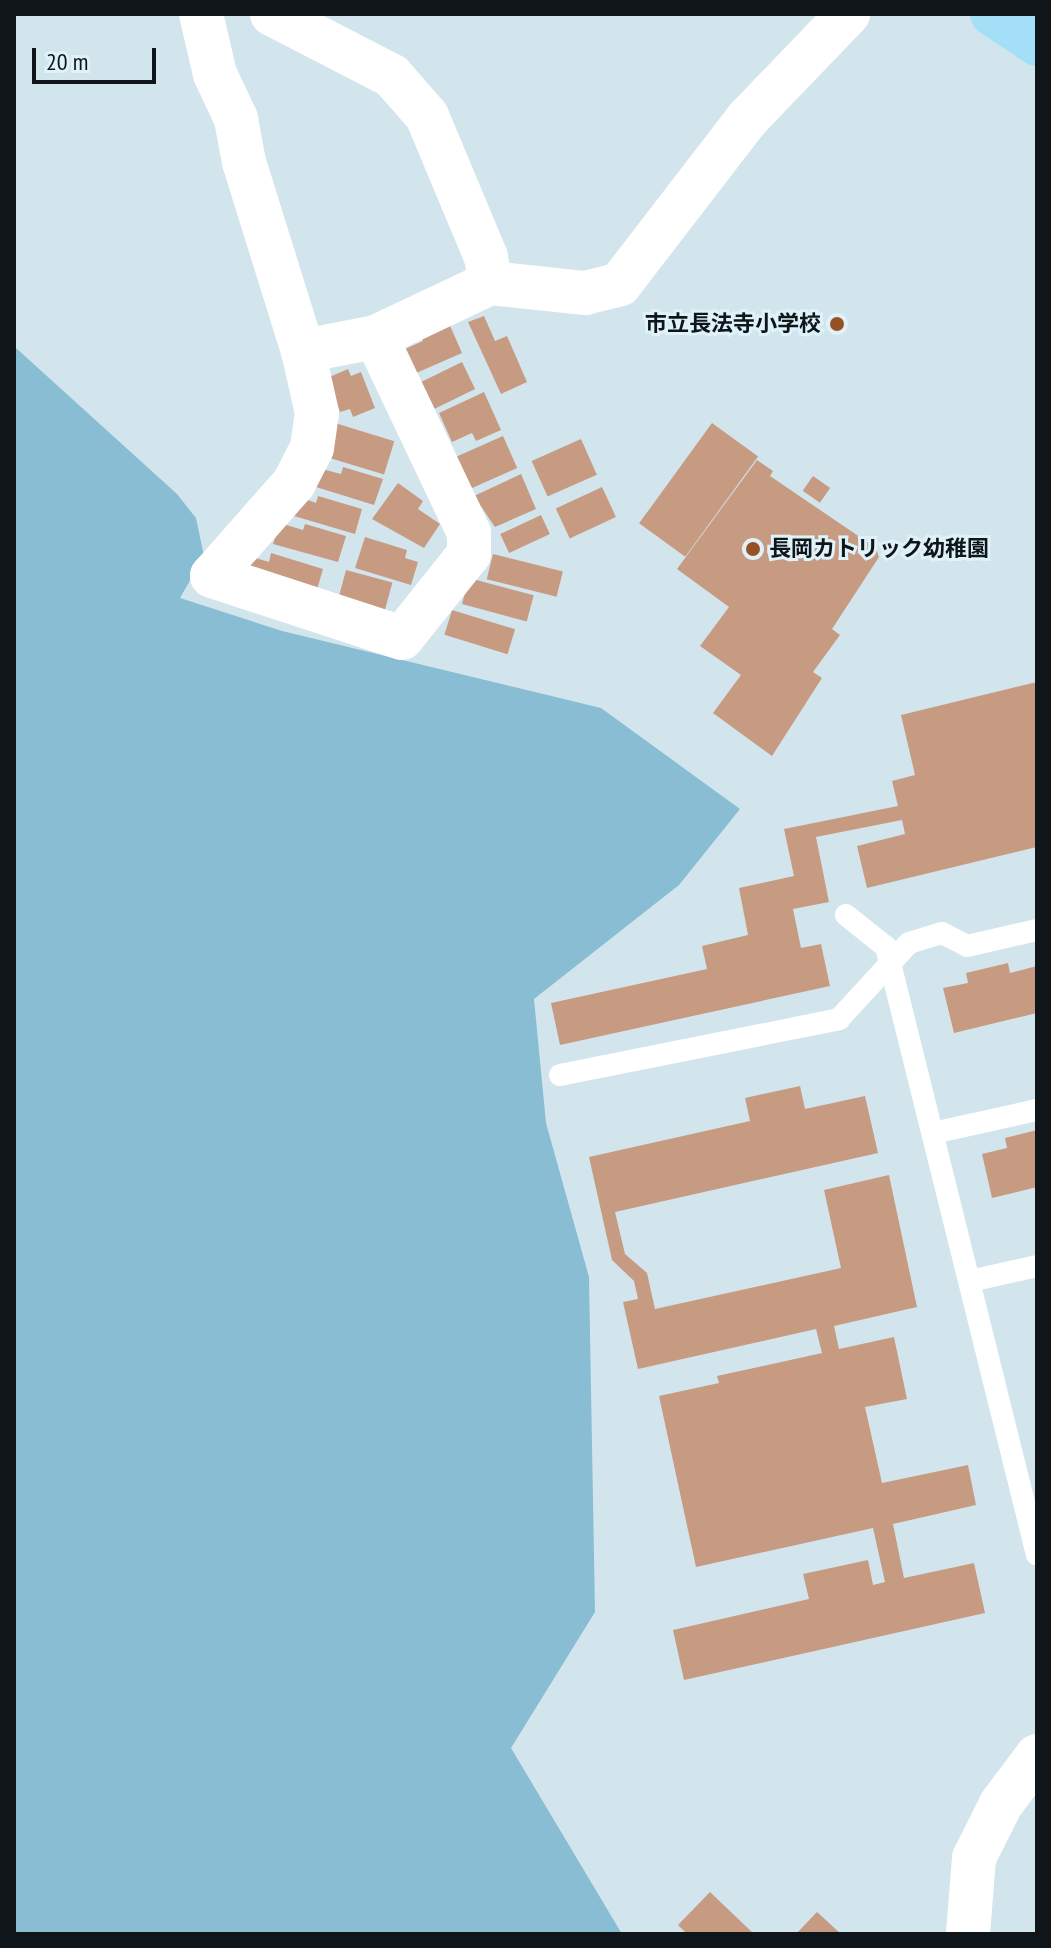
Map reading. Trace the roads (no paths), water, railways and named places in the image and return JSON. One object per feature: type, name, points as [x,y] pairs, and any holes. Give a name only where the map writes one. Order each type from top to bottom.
[{"type":"main road","points":[[992,14],[1037,44]]},
{"type":"street","points":[[201,14],[215,74],[236,119],[303,351],[317,413],[312,448],[294,483],[212,576],[402,638],[469,554],[469,533],[376,337]]},
{"type":"street","points":[[272,14],[392,76],[427,116],[486,257],[490,283]]},
{"type":"street","points":[[303,351],[376,337],[490,283],[585,293],[620,284],[747,119],[848,14]]},
{"type":"street","points":[[968,1934],[974,1858],[1001,1804],[1037,1756]]},
{"type":"lane","points":[[846,915],[886,947],[1037,1555]]},
{"type":"lane","points":[[560,1075],[839,1019],[909,943],[942,933],[967,946],[1037,930]]},
{"type":"lane","points":[[933,1133],[1037,1110]]},
{"type":"lane","points":[[970,1281],[1037,1266]]},
{"type":"place","name":"市立長法寺小学校","points":[[837,324]]},
{"type":"place","name":"長岡カトリック幼稚園","points":[[753,549]]}]
